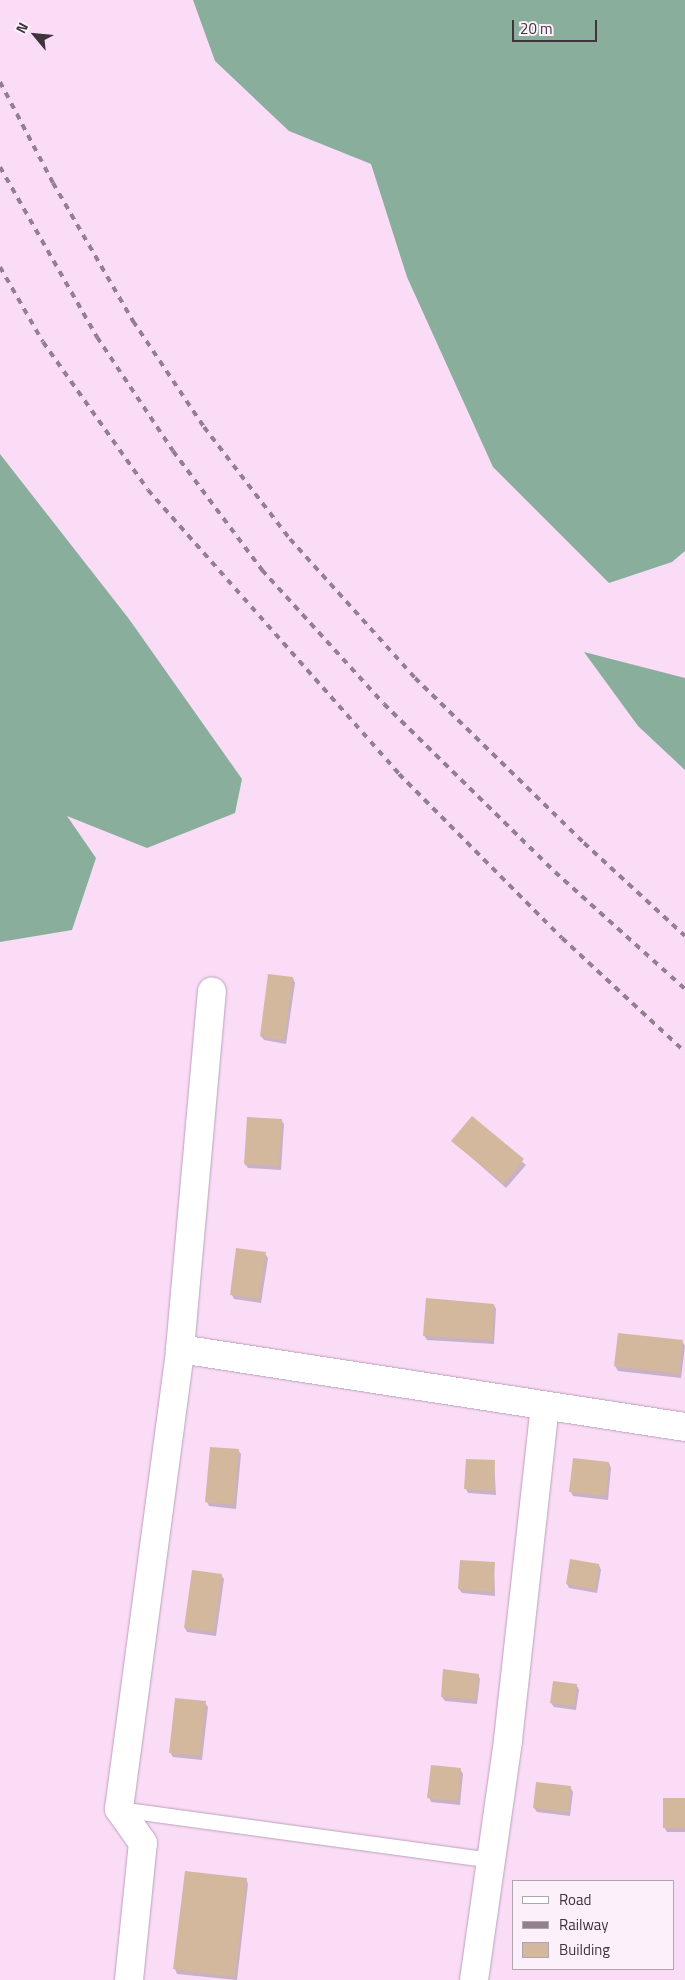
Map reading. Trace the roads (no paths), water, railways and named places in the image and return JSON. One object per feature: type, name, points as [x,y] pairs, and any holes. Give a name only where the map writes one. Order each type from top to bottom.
[{"type":"street","points":[[129,1980],[143,1843],[119,1808],[180,1349],[212,991]]},
{"type":"street","points":[[180,1349],[545,1407],[685,1427]]},
{"type":"street","points":[[474,1980],[491,1860],[545,1407]]},
{"type":"lane","points":[[119,1808],[491,1860]]},
{"type":"railway","points":[[0,82],[53,183],[133,321],[204,427],[290,539],[415,678],[584,843],[685,936]]},
{"type":"railway","points":[[0,167],[97,337],[173,451],[262,570],[384,704],[555,872],[685,989]]},
{"type":"railway","points":[[0,267],[43,342],[148,490],[399,774],[562,938],[685,1052]]}]
